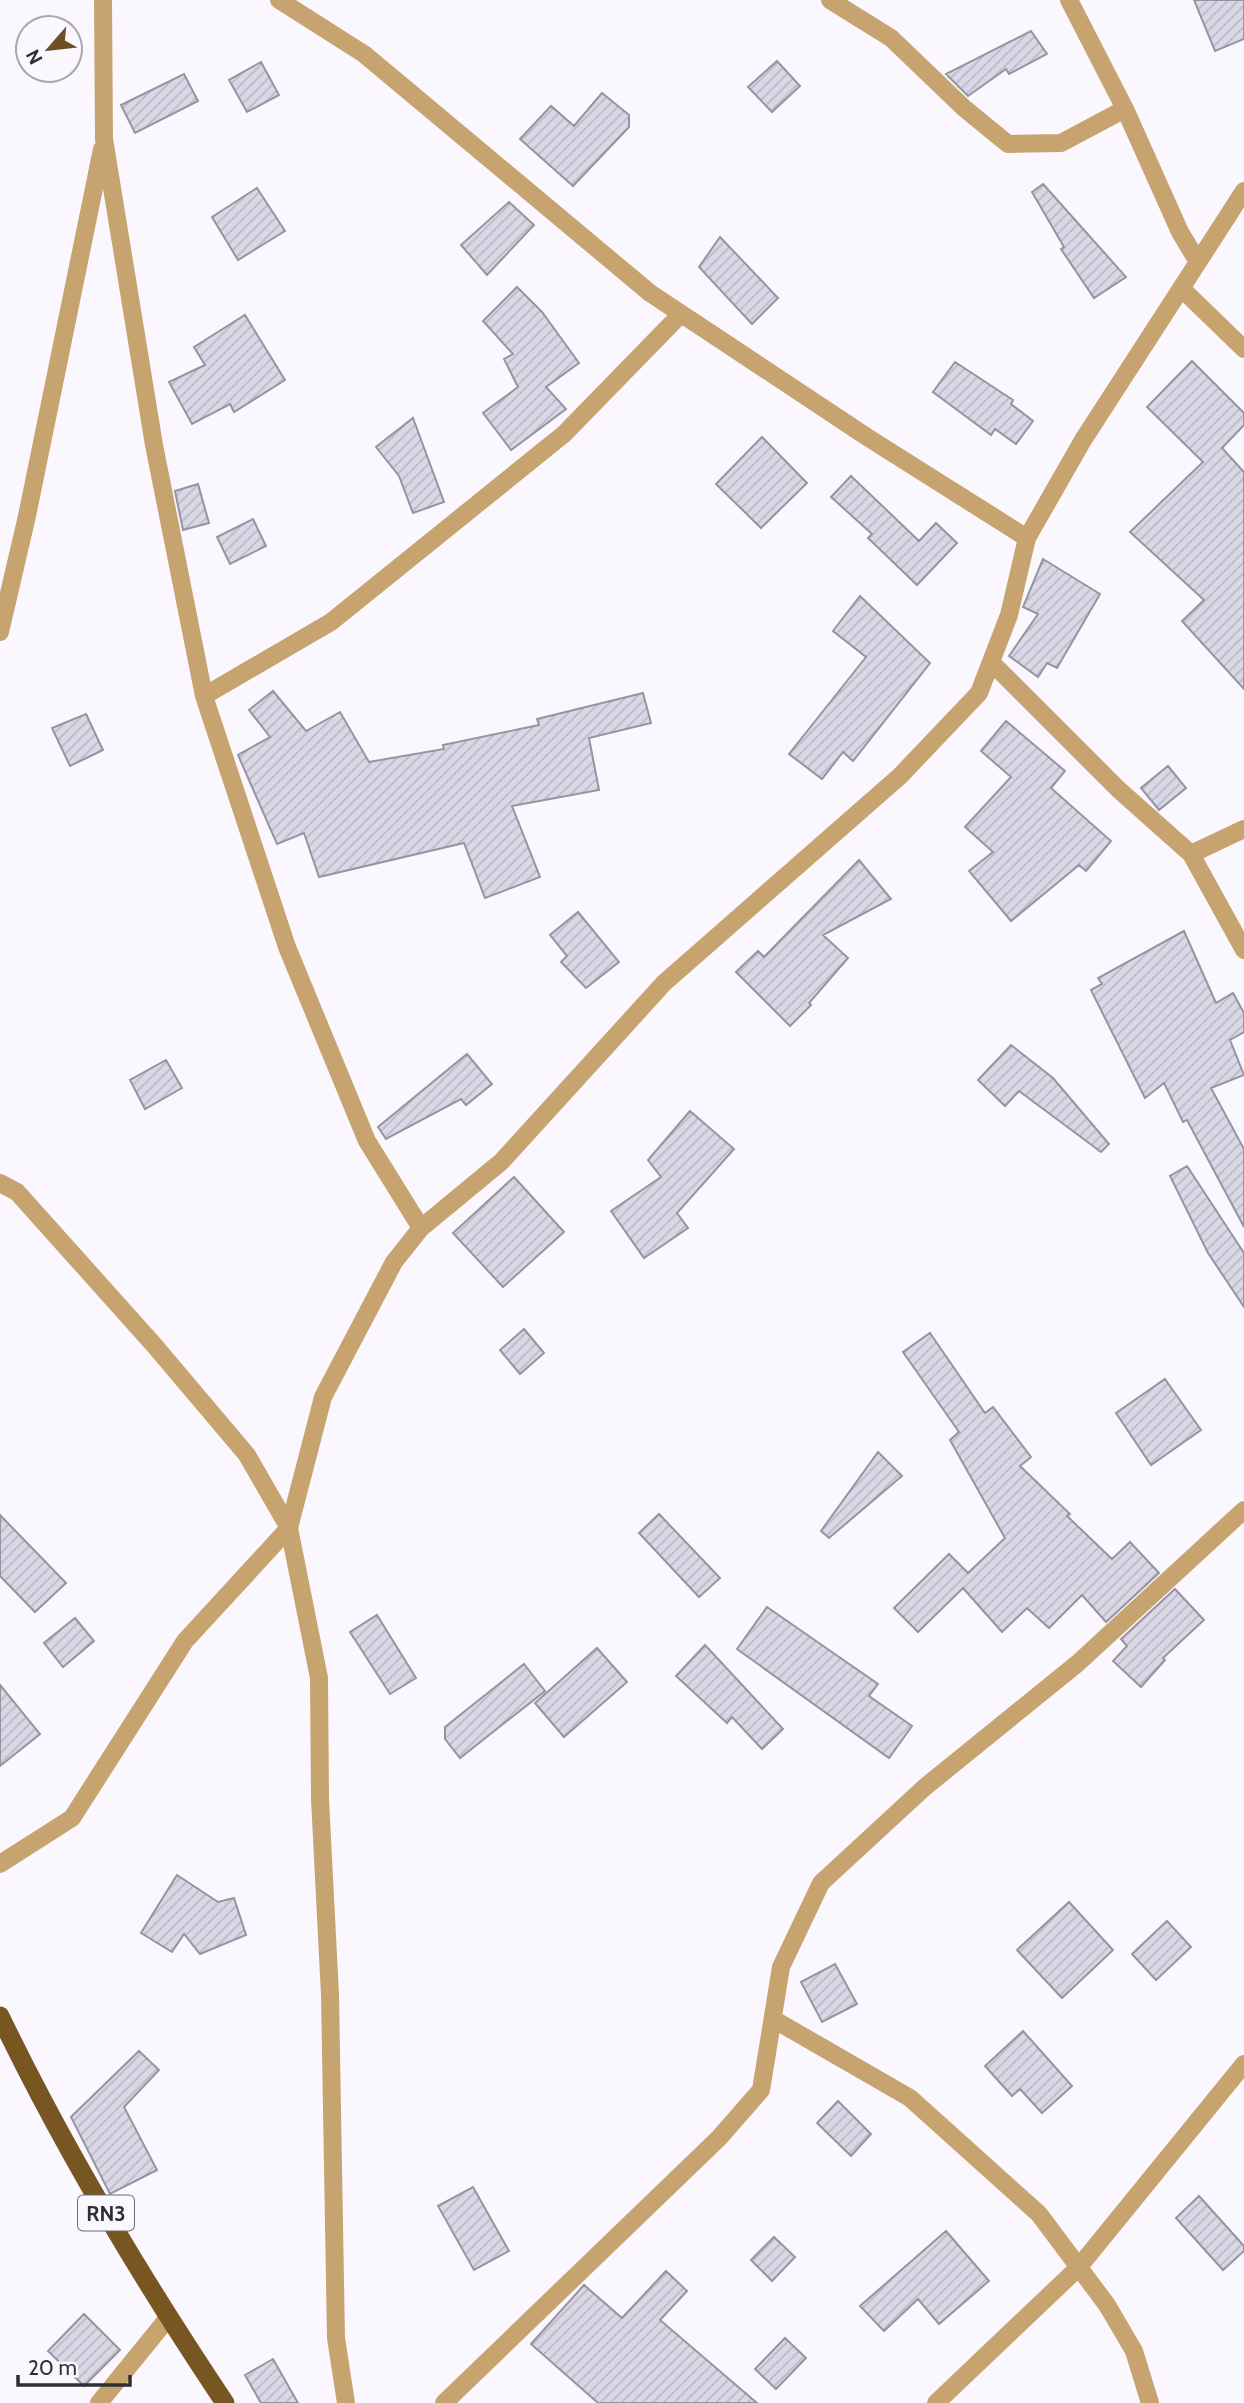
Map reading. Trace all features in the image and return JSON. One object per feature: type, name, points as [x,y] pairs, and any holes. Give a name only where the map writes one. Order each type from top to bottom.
[{"type":"highway","name":"RN3","points":[[0,2016],[68,2148],[168,2318],[225,2403]]},
{"type":"street","points":[[103,0],[104,139],[154,445],[204,696],[287,947],[367,1141],[421,1228]]},
{"type":"street","points":[[279,0],[364,54],[650,293],[867,437],[1027,538]]},
{"type":"street","points":[[830,0],[891,38],[964,108],[1008,144],[1061,143],[1125,109]]},
{"type":"street","points":[[1069,0],[1125,109],[1180,232],[1198,262]]},
{"type":"street","points":[[0,632],[27,516],[104,139]]},
{"type":"street","points":[[0,1864],[72,1818],[185,1641],[289,1528],[323,1397],[394,1262],[421,1228],[501,1162],[664,983],[900,776],[979,693],[1009,615],[1027,538],[1083,440],[1244,191]]},
{"type":"street","points":[[1181,288],[1244,349]]},
{"type":"street","points":[[204,696],[342,613],[565,434],[681,313]]},
{"type":"street","points":[[991,662],[1118,789],[1191,854],[1244,950]]},
{"type":"street","points":[[1191,854],[1244,829]]},
{"type":"street","points":[[0,1183],[17,1192],[247,1455],[289,1528],[319,1678],[320,1799],[330,1995],[336,2338],[346,2403]]},
{"type":"street","points":[[444,2403],[719,2138],[761,2090],[781,1967],[821,1883],[925,1787],[1078,1663],[1244,1510]]},
{"type":"street","points":[[773,2019],[910,2098],[1039,2214],[1134,2351],[1150,2403]]},
{"type":"street","points":[[936,2403],[1078,2268],[1242,2072]]},
{"type":"street","points":[[99,2403],[168,2318]]},
{"type":"building","points":[[1194,0],[1244,0],[1244,39],[1215,51]]},
{"type":"building","points":[[1031,31],[1047,54],[1009,74],[1006,69],[968,96],[946,74]]},
{"type":"building","points":[[777,61],[800,86],[772,112],[748,87]]},
{"type":"building","points":[[261,62],[279,95],[247,112],[229,80]]},
{"type":"building","points":[[184,74],[198,101],[135,133],[121,105]]},
{"type":"building","points":[[602,93],[629,115],[629,127],[573,186],[520,139],[551,106],[574,126]]},
{"type":"building","points":[[1043,184],[1126,277],[1094,298],[1061,249],[1064,247],[1032,192]]},
{"type":"building","points":[[257,188],[285,231],[238,260],[212,217]]},
{"type":"building","points":[[509,202],[534,225],[487,275],[461,245]]},
{"type":"building","points":[[720,237],[778,298],[752,324],[699,267]]},
{"type":"building","points":[[517,287],[542,312],[579,363],[546,387],[566,409],[511,450],[483,413],[518,387],[504,359],[513,354],[483,321]]},
{"type":"building","points":[[245,315],[285,380],[234,412],[230,404],[192,424],[169,382],[205,365],[194,347]]},
{"type":"building","points":[[1192,361],[1244,413],[1244,425],[1222,448],[1244,472],[1244,689],[1182,621],[1204,600],[1130,532],[1203,462],[1147,407]]},
{"type":"building","points":[[955,362],[1013,400],[1011,404],[1033,421],[1016,444],[995,429],[991,435],[933,392]]},
{"type":"building","points":[[413,418],[444,502],[413,513],[399,476],[376,447]]},
{"type":"building","points":[[762,437],[807,483],[761,528],[716,484]]},
{"type":"building","points":[[851,476],[919,541],[936,523],[957,543],[917,585],[868,538],[872,534],[831,497]]},
{"type":"building","points":[[198,484],[209,523],[183,530],[175,491]]},
{"type":"building","points":[[253,519],[266,546],[230,564],[217,537]]},
{"type":"building","points":[[1043,559],[1100,594],[1057,668],[1047,663],[1038,677],[1009,656],[1038,614],[1023,607]]},
{"type":"building","points":[[860,596],[930,663],[853,761],[843,752],[822,779],[789,754],[866,657],[833,631]]},
{"type":"building","points":[[273,691],[306,731],[340,712],[369,762],[444,749],[443,745],[539,725],[537,719],[643,693],[651,723],[589,738],[599,790],[512,806],[540,877],[485,898],[464,843],[319,877],[304,833],[277,844],[238,755],[270,737],[249,710]]},
{"type":"building","points":[[86,714],[103,750],[70,766],[52,728]]},
{"type":"building","points":[[1006,721],[1065,771],[1051,788],[1111,841],[1086,871],[1079,865],[1011,921],[969,871],[993,852],[965,827],[1011,777],[981,751]]},
{"type":"building","points":[[1168,766],[1186,788],[1159,810],[1141,788]]},
{"type":"building","points":[[859,860],[891,899],[823,935],[848,958],[809,1003],[811,1005],[790,1026],[736,972],[758,951],[764,957]]},
{"type":"building","points":[[578,912],[619,962],[586,988],[561,962],[567,956],[550,935]]},
{"type":"building","points":[[1184,931],[1216,1003],[1233,993],[1244,1013],[1244,1032],[1230,1040],[1244,1075],[1211,1088],[1244,1149],[1244,1227],[1187,1120],[1183,1122],[1164,1083],[1145,1098],[1091,990],[1102,984],[1098,978]]},
{"type":"building","points":[[1011,1045],[1053,1078],[1109,1144],[1101,1152],[1019,1091],[1005,1106],[978,1080]]},
{"type":"building","points":[[467,1054],[492,1084],[466,1105],[461,1099],[386,1139],[378,1127]]},
{"type":"building","points":[[166,1060],[182,1088],[145,1109],[130,1080]]},
{"type":"building","points":[[690,1111],[734,1149],[677,1213],[688,1228],[644,1258],[611,1211],[661,1177],[648,1160]]},
{"type":"building","points":[[1187,1166],[1244,1253],[1244,1307],[1208,1253],[1170,1176]]},
{"type":"building","points":[[514,1177],[564,1232],[503,1287],[453,1233]]},
{"type":"building","points":[[524,1329],[544,1353],[520,1374],[500,1350]]},
{"type":"building","points":[[930,1333],[985,1413],[993,1407],[1031,1457],[1020,1466],[1070,1514],[1067,1516],[1112,1559],[1130,1542],[1159,1573],[1106,1622],[1082,1595],[1049,1628],[1027,1608],[1002,1632],[963,1588],[918,1632],[894,1608],[949,1554],[968,1573],[1005,1538],[950,1440],[959,1432],[903,1352]]},
{"type":"building","points":[[1165,1379],[1201,1430],[1151,1465],[1116,1413]]},
{"type":"building","points":[[878,1452],[902,1476],[829,1538],[821,1531]]},
{"type":"building","points":[[659,1514],[720,1578],[699,1597],[639,1533]]},
{"type":"building","points":[[0,1515],[66,1583],[35,1612],[0,1576]]},
{"type":"building","points":[[1175,1589],[1204,1620],[1163,1658],[1165,1660],[1141,1687],[1113,1661],[1127,1646],[1121,1639]]},
{"type":"building","points":[[767,1607],[878,1684],[869,1696],[912,1726],[889,1758],[737,1649]]},
{"type":"building","points":[[377,1615],[416,1678],[390,1694],[350,1632]]},
{"type":"building","points":[[75,1618],[94,1641],[63,1667],[44,1643]]},
{"type":"building","points":[[705,1645],[783,1729],[762,1749],[732,1717],[727,1723],[676,1676]]},
{"type":"building","points":[[597,1648],[627,1682],[564,1737],[535,1703]]},
{"type":"building","points":[[524,1664],[545,1691],[460,1758],[445,1739],[445,1727]]},
{"type":"building","points":[[0,1685],[40,1734],[0,1766]]},
{"type":"building","points":[[177,1875],[218,1902],[234,1898],[246,1935],[200,1954],[184,1934],[172,1952],[141,1933]]},
{"type":"building","points":[[1069,1902],[1113,1950],[1062,1998],[1017,1950]]},
{"type":"building","points":[[1167,1921],[1191,1947],[1156,1980],[1132,1954]]},
{"type":"building","points":[[835,1964],[857,2004],[822,2022],[801,1982]]},
{"type":"building","points":[[1023,2031],[1072,2086],[1042,2113],[1020,2089],[1012,2096],[985,2066]]},
{"type":"building","points":[[139,2051],[159,2070],[124,2107],[157,2170],[110,2194],[71,2117]]},
{"type":"building","points":[[838,2101],[871,2134],[851,2156],[817,2123]]},
{"type":"building","points":[[473,2187],[509,2251],[474,2270],[438,2206]]},
{"type":"building","points":[[1199,2196],[1244,2246],[1244,2251],[1223,2270],[1176,2218]]},
{"type":"building","points":[[946,2231],[989,2281],[939,2324],[918,2299],[884,2331],[860,2306]]},
{"type":"building","points":[[774,2237],[795,2257],[772,2281],[751,2260]]},
{"type":"building","points":[[666,2271],[687,2291],[660,2320],[757,2403],[598,2403],[531,2344],[584,2285],[622,2318]]},
{"type":"building","points":[[84,2314],[120,2350],[84,2386],[48,2351]]},
{"type":"building","points":[[785,2338],[806,2358],[776,2389],[755,2369]]},
{"type":"building","points":[[273,2359],[298,2403],[261,2403],[245,2375]]}]
